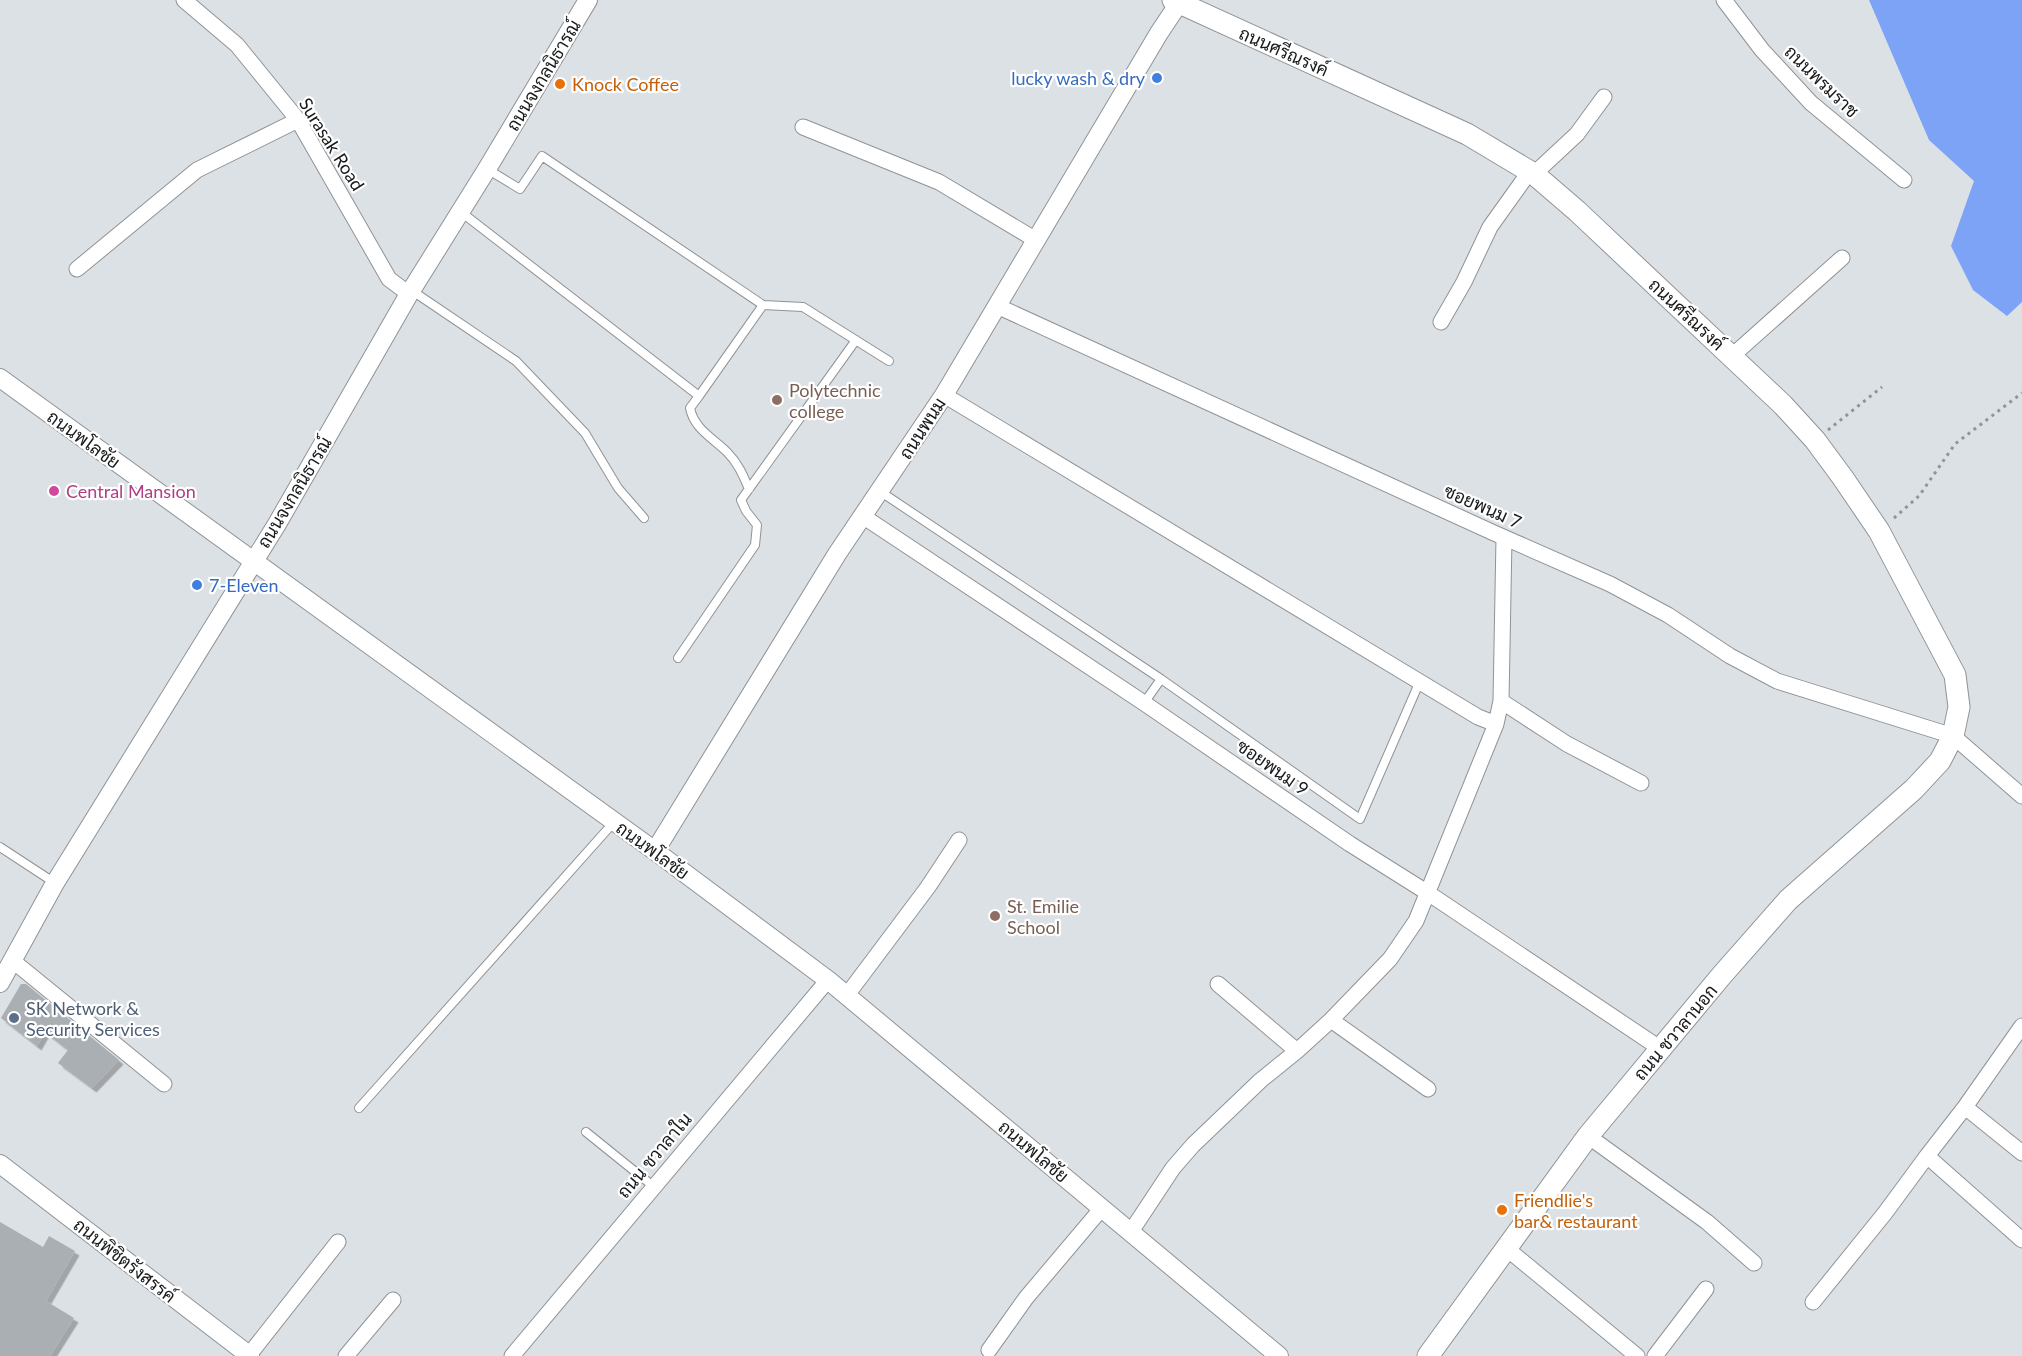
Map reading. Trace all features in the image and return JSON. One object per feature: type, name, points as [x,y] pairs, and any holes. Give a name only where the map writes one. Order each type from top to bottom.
[{"type":"main road","name":"ถนนศรีณรงค์","points":[[1178,1],[1467,134],[1532,173],[1732,356],[1783,405],[1815,440],[1879,531],[1955,675],[1959,707],[1953,736]]},
{"type":"main road","name":"ถนน ชวาลานอก","points":[[1428,1356],[1588,1136],[1661,1048],[1788,900],[1914,789],[1940,761],[1953,736]]},
{"type":"street","name":"Surasak Road","points":[[184,0],[237,45],[298,120],[389,279],[410,292]]},
{"type":"street","name":"ถนนจงกลนิธารณ์","points":[[0,983],[55,883],[277,524],[410,292],[461,212],[588,0]]},
{"type":"street","name":"ถนนพรมราช","points":[[1724,0],[1762,50],[1811,103],[1904,180]]},
{"type":"street","name":"ถนนพนม","points":[[655,851],[837,554],[944,395],[1178,1]]},
{"type":"street","points":[[1441,322],[1464,282],[1490,227],[1532,173],[1576,134],[1604,97]]},
{"type":"street","points":[[77,269],[197,170],[298,120]]},
{"type":"street","points":[[803,127],[939,182],[1036,240]]},
{"type":"street","points":[[1732,356],[1842,258]]},
{"type":"street","name":"ซอยพนม 7","points":[[997,306],[1504,538],[1610,584],[1668,615],[1730,656],[1777,681],[1953,736]]},
{"type":"street","name":"ถนนพโลชัย","points":[[0,378],[655,851],[828,980],[1279,1356]]},
{"type":"street","points":[[944,395],[1478,717],[1496,724]]},
{"type":"street","name":"ซอยพนม 9","points":[[864,517],[1144,702],[1350,844],[1428,893],[1661,1048]]},
{"type":"street","points":[[1130,1233],[1173,1168],[1193,1145],[1261,1080],[1297,1052],[1331,1020],[1390,959],[1416,921],[1496,724],[1501,702],[1504,538]]},
{"type":"street","points":[[1501,702],[1567,744],[1641,783]]},
{"type":"street","points":[[1953,736],[2022,796]]},
{"type":"street","points":[[847,996],[928,887],[959,840]]},
{"type":"street","points":[[13,961],[164,1084]]},
{"type":"street","name":"ถนน ชวาลาใน","points":[[512,1356],[828,980]]},
{"type":"street","points":[[1218,984],[1297,1052]]},
{"type":"street","points":[[1331,1020],[1428,1089]]},
{"type":"street","points":[[1814,1302],[1965,1107],[2022,1026]]},
{"type":"street","points":[[1965,1107],[2022,1153]]},
{"type":"street","points":[[1588,1136],[1707,1222],[1754,1263]]},
{"type":"street","points":[[1927,1156],[2022,1240]]},
{"type":"street","name":"ถนนพิชิตรังสรรค์","points":[[0,1164],[249,1356]]},
{"type":"street","points":[[989,1350],[1026,1298],[1102,1209]]},
{"type":"street","points":[[249,1356],[338,1242]]},
{"type":"street","points":[[1506,1248],[1637,1356]]},
{"type":"street","points":[[1655,1356],[1706,1289]]},
{"type":"street","points":[[346,1356],[393,1300]]},
{"type":"lane","points":[[487,169],[520,189],[542,156],[763,305],[803,307],[889,361]]},
{"type":"lane","points":[[461,212],[699,396]]},
{"type":"lane","points":[[410,292],[516,361],[585,433],[618,488],[644,518]]},
{"type":"lane","points":[[749,489],[741,469],[726,451],[701,429],[692,418],[690,408],[763,305]]},
{"type":"lane","points":[[678,657],[755,546],[757,525],[741,500],[856,340]]},
{"type":"lane","points":[[880,492],[1161,679],[1360,819],[1420,681]]},
{"type":"lane","points":[[1144,702],[1161,679]]},
{"type":"lane","points":[[359,1108],[614,822]]},
{"type":"lane","points":[[0,847],[55,883]]},
{"type":"lane","points":[[586,1132],[653,1186]]},
{"type":"path","points":[[1815,440],[1882,387]]},
{"type":"path","points":[[1879,531],[1919,496],[1955,444],[2022,393]]},
{"type":"water","points":[[1869,0],[2022,0],[2022,302],[2007,316],[1973,290],[1951,246],[1974,181],[1929,140]]},
{"type":"building","points":[[21,984],[26,984],[119,1060],[92,1088],[58,1063],[68,1050],[45,1032],[37,1046],[1,1018]]},
{"type":"building","points":[[0,1222],[43,1247],[49,1236],[75,1251],[46,1301],[74,1318],[50,1356],[0,1356]]},
{"type":"place","name":"lucky wash & dry","points":[[1157,78]]},
{"type":"place","name":"Knock Coffee","points":[[560,84]]},
{"type":"place","name":"Polytechnic college","points":[[777,400]]},
{"type":"place","name":"Central Mansion","points":[[54,491]]},
{"type":"place","name":"7-Eleven","points":[[197,585]]},
{"type":"place","name":"St. Emilie School","points":[[995,916]]},
{"type":"place","name":"SK Network & Security Services","points":[[14,1018]]},
{"type":"place","name":"Friendlie's bar& restaurant","points":[[1502,1210]]}]
